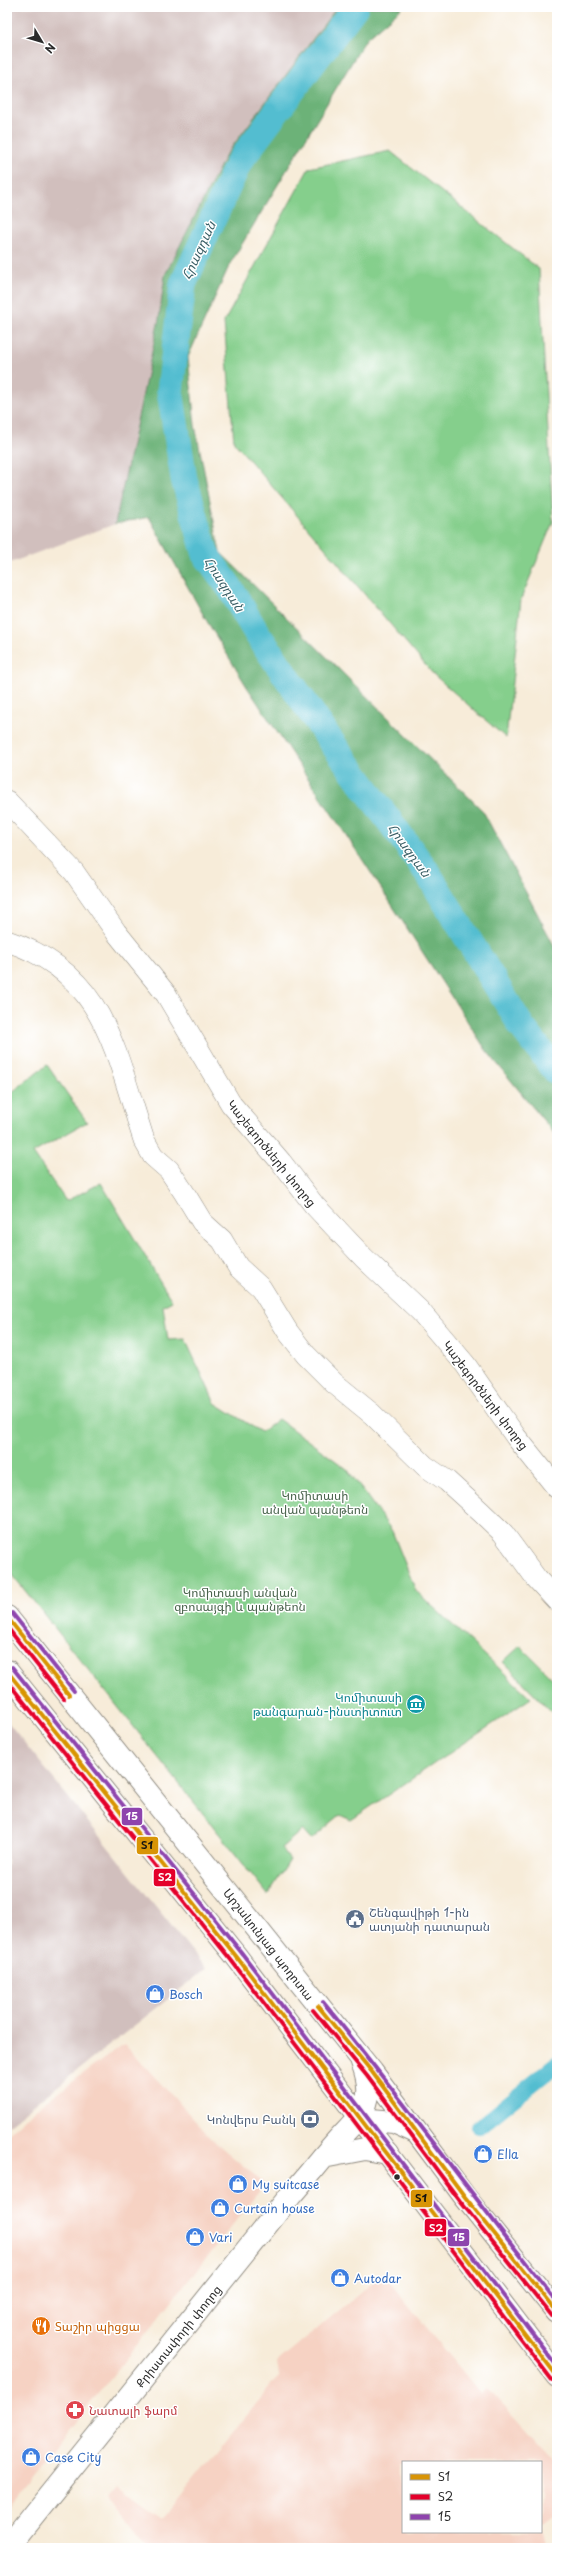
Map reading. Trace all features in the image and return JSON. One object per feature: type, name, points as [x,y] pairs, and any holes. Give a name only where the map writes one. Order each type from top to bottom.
[{"type":"main road","name":"Արշակունյաց պողոտա","points":[[7,1617],[412,2124],[416,2132],[557,2312]]},
{"type":"main road","points":[[7,1671],[236,1956],[359,2119],[387,2153],[557,2376]]},
{"type":"main road","points":[[359,2119],[369,2089],[362,2061]]},
{"type":"main road","points":[[359,2119],[394,2122],[416,2132]]},
{"type":"main road","name":"Քրիստափորի փողոց","points":[[7,2548],[329,2151],[359,2119]]},
{"type":"main road","points":[[329,2151],[365,2149],[387,2153]]},
{"type":"street","name":"Կաշեգործների փողոց","points":[[7,801],[74,872],[116,932],[166,994],[231,1104],[281,1162],[314,1205],[364,1258],[420,1311],[466,1364],[516,1437],[557,1488]]},
{"type":"street","points":[[7,941],[30,949],[52,961],[74,980],[92,1002],[105,1024],[144,1140],[153,1156],[169,1170],[202,1222],[222,1240],[238,1267],[260,1288],[288,1332],[306,1355],[334,1383],[372,1414],[425,1466],[447,1481],[503,1533],[536,1578],[557,1601]]},
{"type":"shaded area","points":[[7,7],[337,7],[226,155],[165,275],[159,319],[115,524],[7,564]]},
{"type":"shaded area","points":[[7,1721],[206,1969],[7,2126]]},
{"type":"shaded area","points":[[124,2044],[215,2142],[265,2184],[7,2508],[7,2134],[38,2107]]},
{"type":"shaded area","points":[[383,2274],[481,2394],[488,2389],[557,2465],[557,2512],[542,2523],[542,2461],[402,2461],[402,2533],[542,2533],[542,2527],[549,2548],[148,2548],[107,2496],[116,2484],[163,2518],[279,2376],[277,2362]]},
{"type":"green space","points":[[337,7],[403,7],[366,39],[230,264],[188,357],[195,425],[220,552],[483,811],[557,951],[557,1137],[486,1050],[364,862],[247,687],[205,618],[149,517],[115,524],[159,319],[165,275],[226,155]]},
{"type":"green space","points":[[390,151],[539,269],[553,522],[521,599],[506,738],[433,674],[234,442],[224,322],[309,168]]},
{"type":"green space","name":"Կոմիտասի անվան զբոսայգի և պանթեոն","points":[[47,1065],[87,1122],[33,1153],[66,1201],[101,1183],[172,1301],[163,1306],[168,1340],[185,1339],[215,1403],[261,1432],[278,1419],[347,1469],[392,1531],[416,1591],[531,1698],[351,1820],[340,1815],[311,1840],[302,1830],[281,1848],[290,1860],[268,1895],[7,1568],[7,1096]]},
{"type":"green space","points":[[520,1646],[557,1683],[557,1717],[503,1662]]},
{"type":"waterway","name":"Հրազդան","points":[[355,7],[239,162],[183,284],[170,391],[184,479],[206,555],[230,588],[256,632],[330,740],[427,872],[522,1027],[557,1072]]},
{"type":"waterway","points":[[479,2127],[557,2064]]},
{"type":"transit line","name":"15","points":[[12,1613],[74,1691]]},
{"type":"transit line","name":"Տ1","points":[[7,1617],[69,1695]]},
{"type":"transit line","name":"Տ2","points":[[7,1627],[64,1699]]},
{"type":"transit line","name":"15","points":[[12,1667],[241,1952],[557,2366]]},
{"type":"transit line","name":"Տ1","points":[[7,1671],[236,1956],[557,2376]]},
{"type":"transit line","name":"Տ2","points":[[7,1681],[231,1960],[552,2380]]},
{"type":"transit line","name":"15","points":[[323,2002],[557,2302]]},
{"type":"transit line","name":"Տ1","points":[[318,2006],[372,2072],[465,2197],[557,2312]]},
{"type":"transit line","name":"Տ2","points":[[313,2010],[367,2076],[460,2201],[552,2316]]},
{"type":"place","name":"Կոմիտասի թանգարան-ինստիտուտ","points":[[416,1704]]},
{"type":"place","name":"Շենգավիթի 1-ին ատյանի դատարան","points":[[355,1919]]},
{"type":"place","name":"Bosch","points":[[155,1994]]},
{"type":"place","name":"Կոնվերս Բանկ","points":[[310,2119]]},
{"type":"place","name":"Ella","points":[[483,2154]]},
{"type":"place","name":"My suitcase","points":[[238,2184]]},
{"type":"place","name":"Curtain house","points":[[220,2208]]},
{"type":"place","name":"Vari","points":[[195,2237]]},
{"type":"place","name":"Autodar","points":[[340,2278]]},
{"type":"place","name":"Տաշիր պիցցա","points":[[41,2326]]},
{"type":"place","name":"Նատալի ֆարմ","points":[[75,2410]]},
{"type":"place","name":"Case City","points":[[31,2457]]},
{"type":"park label","name":"Կոմիտասի անվան պանթեոն","points":[[315,1502]]}]
